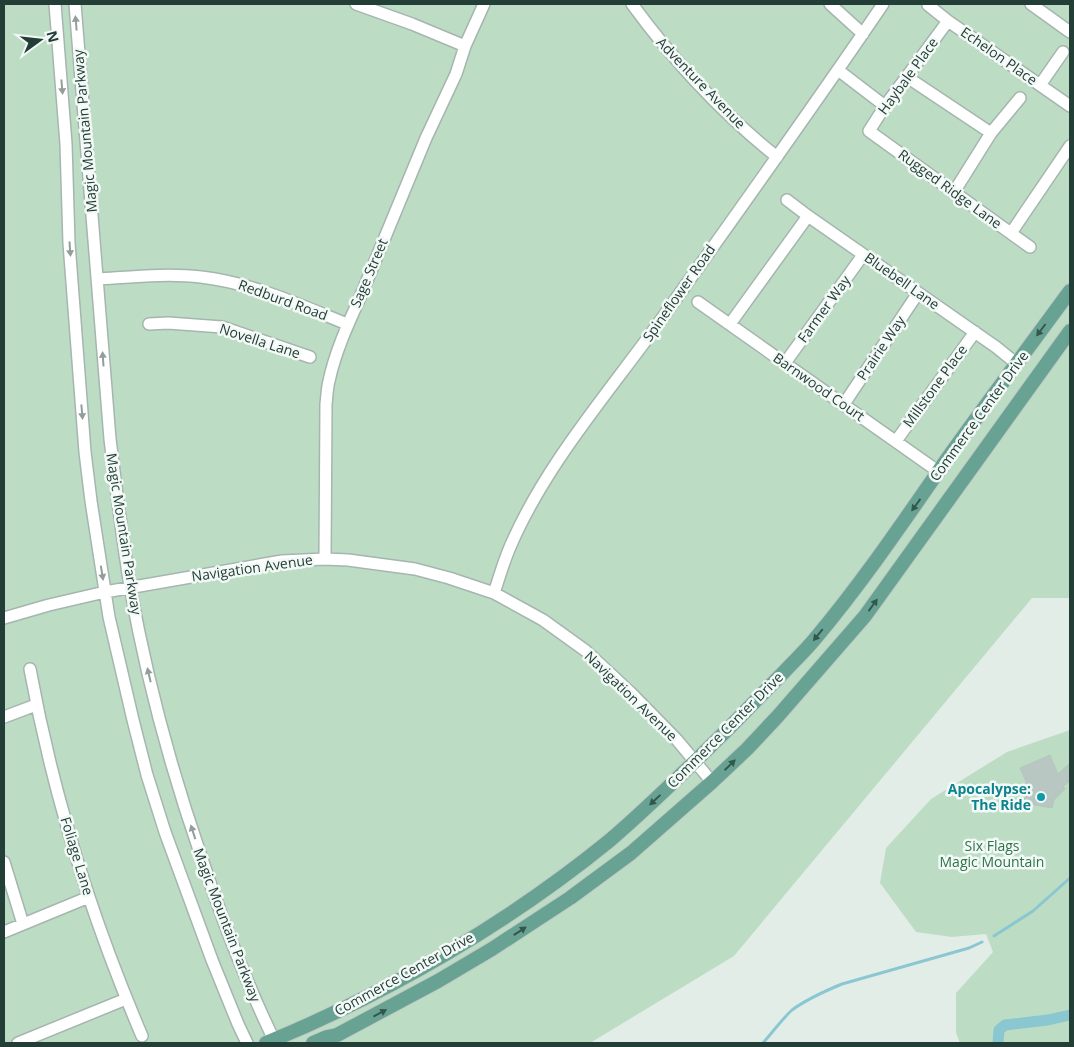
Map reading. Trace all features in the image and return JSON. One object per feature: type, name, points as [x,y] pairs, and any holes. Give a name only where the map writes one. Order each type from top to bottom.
[{"type":"main road","name":"Commerce Center Drive","points":[[272,1042],[359,1001],[423,967],[495,923],[557,880],[608,841],[652,803],[811,643],[840,608],[1070,291]]},
{"type":"main road","name":"Commerce Center Drive","points":[[313,1043],[327,1037],[333,1039],[438,980],[492,949],[570,898],[631,853],[712,782],[778,716],[865,616],[1070,331]]},
{"type":"street","name":"Magic Mountain Parkway","points":[[55,4],[66,144],[69,242],[81,407],[91,501],[116,652],[156,803],[212,960],[247,1043]]},
{"type":"street","name":"Magic Mountain Parkway","points":[[75,4],[110,439],[131,588],[149,676],[181,796],[237,957],[272,1042]]},
{"type":"street","points":[[356,4],[465,46]]},
{"type":"street","name":"Sage Street","points":[[326,559],[326,404],[328,382],[347,324],[456,74],[465,46],[484,4]]},
{"type":"street","name":"Adventure Avenue","points":[[632,4],[655,36],[691,76],[728,114],[764,147],[777,156]]},
{"type":"street","points":[[830,4],[863,34]]},
{"type":"street","name":"Spineflower Road","points":[[494,593],[510,546],[561,455],[663,317],[884,4]]},
{"type":"street","points":[[1031,4],[1070,32]]},
{"type":"street","name":"Echelon Place","points":[[928,5],[1070,106]]},
{"type":"street","name":"Haybale Place","points":[[869,131],[885,106],[948,21]]},
{"type":"street","points":[[1040,85],[1063,52]]},
{"type":"street","points":[[838,70],[885,106]]},
{"type":"street","points":[[907,77],[991,133]]},
{"type":"street","points":[[954,192],[991,133],[1020,98]]},
{"type":"street","name":"Rugged Ridge Lane","points":[[869,131],[1030,247]]},
{"type":"street","points":[[1011,233],[1070,146]]},
{"type":"street","name":"Bluebell Lane","points":[[787,200],[975,332],[1017,364]]},
{"type":"street","points":[[730,324],[808,216]]},
{"type":"street","name":"Farmer Way","points":[[784,363],[864,254]]},
{"type":"street","name":"Redburd Road","points":[[97,279],[174,275],[228,281],[275,295],[347,324]]},
{"type":"street","name":"Prairie Way","points":[[844,404],[918,293]]},
{"type":"street","name":"Barnwood Court","points":[[698,302],[939,472]]},
{"type":"street","name":"Novella Lane","points":[[150,324],[222,327],[310,357]]},
{"type":"street","name":"Millstone Place","points":[[896,441],[975,332]]},
{"type":"street","name":"Navigation Avenue","points":[[4,618],[49,604],[105,592],[282,561],[355,560],[415,569],[494,593],[543,620],[586,651],[631,693],[677,740],[712,782]]},
{"type":"street","name":"Foliage Lane","points":[[30,669],[36,705],[65,820],[126,999],[142,1036]]},
{"type":"street","points":[[4,717],[36,705]]},
{"type":"street","points":[[4,862],[24,924]]},
{"type":"street","points":[[4,932],[90,897]]},
{"type":"street","points":[[18,1043],[126,999]]},
{"type":"green space","points":[[4,4],[1070,4],[1070,598],[1032,598],[734,956],[590,1043],[4,1043]]},
{"type":"green space","name":"Six Flags Magic Mountain","points":[[1070,730],[1070,1043],[960,1043],[956,1033],[956,993],[993,952],[986,934],[952,937],[916,932],[880,883],[886,848],[931,799],[1007,752]]},
{"type":"building","points":[[1050,755],[1058,774],[1069,764],[1069,782],[1063,786],[1065,789],[1054,800],[1052,808],[1024,803],[1027,784],[1020,768]]},
{"type":"waterway","points":[[994,936],[1033,911],[1070,878]]},
{"type":"waterway","points":[[763,1043],[792,1010],[823,992],[842,984],[969,948],[982,942]]},
{"type":"waterway","points":[[998,1043],[999,1030],[1005,1025],[1048,1020],[1070,1015]]},
{"type":"place","name":"Apocalypse: The Ride","points":[[1041,797]]}]
